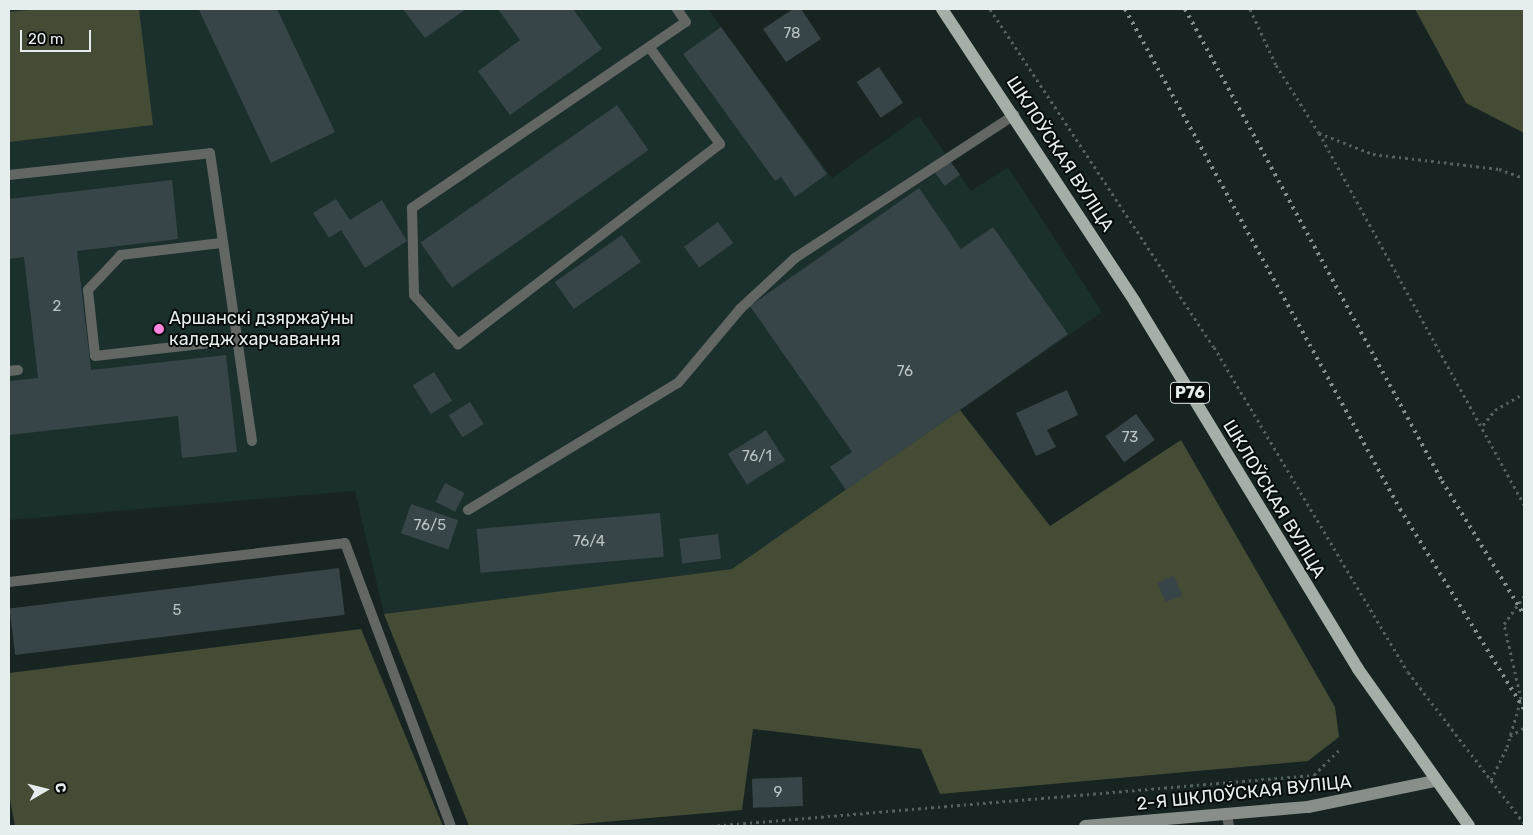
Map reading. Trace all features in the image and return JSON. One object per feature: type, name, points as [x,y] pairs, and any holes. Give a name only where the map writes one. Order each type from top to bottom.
[{"type":"main road","name":"ШКЛОЎСКАЯ ВУЛІЦА","points":[[942,9],[1014,114],[1136,302],[1358,669],[1435,781],[1469,826]]},
{"type":"street","name":"2-Я ШКЛОЎСКАЯ ВУЛІЦА","points":[[1085,826],[1228,821],[1435,781]]},
{"type":"lane","points":[[650,48],[720,144],[458,344],[414,295],[412,208],[686,22],[677,9]]},
{"type":"lane","points":[[468,510],[678,383],[740,309],[795,258],[1014,114]]},
{"type":"lane","points":[[9,175],[210,153],[221,244],[252,441]]},
{"type":"lane","points":[[221,244],[121,255],[88,290],[95,356],[236,340]]},
{"type":"lane","points":[[9,582],[345,543],[451,826]]},
{"type":"path","points":[[990,9],[1214,347],[1408,672],[1524,823]]},
{"type":"path","points":[[1250,9],[1276,65],[1319,133],[1483,425],[1524,504]]},
{"type":"path","points":[[1319,133],[1373,154],[1499,169],[1524,178]]},
{"type":"path","points":[[1483,425],[1496,410],[1524,393]]},
{"type":"path","points":[[1491,780],[1510,736],[1521,699],[1504,624],[1524,596]]},
{"type":"path","points":[[1510,736],[1524,728]]},
{"type":"path","points":[[711,826],[1314,774],[1342,748]]},
{"type":"shaded area","points":[[9,9],[708,9],[832,178],[919,116],[971,191],[1008,167],[1102,312],[732,569],[384,614],[355,491],[9,520]]},
{"type":"shaded area","points":[[39,9],[139,9],[153,125],[9,142],[9,12]]},
{"type":"shaded area","points":[[1415,9],[1524,9],[1524,133],[1466,103]]},
{"type":"shaded area","points":[[960,410],[1050,526],[1181,440],[1335,707],[1339,737],[1308,761],[940,794],[921,749],[753,729],[742,810],[558,826],[469,826],[384,614],[732,569]]},
{"type":"shaded area","points":[[361,629],[443,826],[15,826],[9,795],[9,673]]},
{"type":"building","points":[[277,9],[335,132],[271,163],[199,10]]},
{"type":"building","points":[[403,9],[466,9],[425,38]]},
{"type":"building","points":[[498,9],[573,9],[602,49],[510,115],[478,71],[520,40]]},
{"type":"building","points":[[793,9],[801,9],[821,39],[786,62],[763,29]]},
{"type":"building","points":[[721,27],[827,174],[795,197],[781,177],[775,181],[683,54]]},
{"type":"building","points":[[879,67],[903,103],[881,118],[857,82]]},
{"type":"building","points":[[617,105],[649,150],[452,288],[420,243]]},
{"type":"building","points":[[950,161],[960,175],[945,186],[935,172]]},
{"type":"building","points":[[172,180],[178,239],[77,251],[91,370],[226,355],[237,452],[182,458],[178,416],[9,435],[9,381],[38,378],[24,257],[9,259],[9,199]]},
{"type":"building","points":[[919,188],[961,249],[993,227],[1068,334],[846,490],[830,467],[852,452],[750,306]]},
{"type":"building","points":[[336,199],[350,220],[382,200],[407,241],[365,268],[341,230],[329,238],[313,213]]},
{"type":"building","points":[[718,222],[733,243],[699,268],[684,247]]},
{"type":"building","points":[[622,235],[641,262],[574,309],[555,282]]},
{"type":"building","points":[[434,372],[452,401],[431,414],[413,385]]},
{"type":"building","points":[[1067,390],[1078,415],[1047,430],[1056,447],[1036,456],[1016,413]]},
{"type":"building","points":[[470,402],[484,424],[463,437],[449,415]]},
{"type":"building","points":[[1136,414],[1155,440],[1124,462],[1105,436]]},
{"type":"building","points":[[766,430],[785,461],[747,484],[728,454]]},
{"type":"building","points":[[445,483],[465,493],[455,512],[435,502]]},
{"type":"building","points":[[411,504],[458,520],[448,550],[401,533]]},
{"type":"building","points":[[660,513],[664,557],[481,573],[477,529]]},
{"type":"building","points":[[718,534],[721,559],[682,564],[679,539]]},
{"type":"building","points":[[339,568],[345,615],[15,655],[9,608]]},
{"type":"building","points":[[1174,576],[1182,595],[1166,602],[1157,583]]},
{"type":"building","points":[[802,777],[803,806],[753,808],[752,779]]},
{"type":"railway","points":[[1125,9],[1400,509],[1524,709]]},
{"type":"railway","points":[[1185,9],[1442,481],[1524,615]]},
{"type":"place","name":"Аршанскі дзяржаўны каледж харчавання","points":[[159,329]]}]
